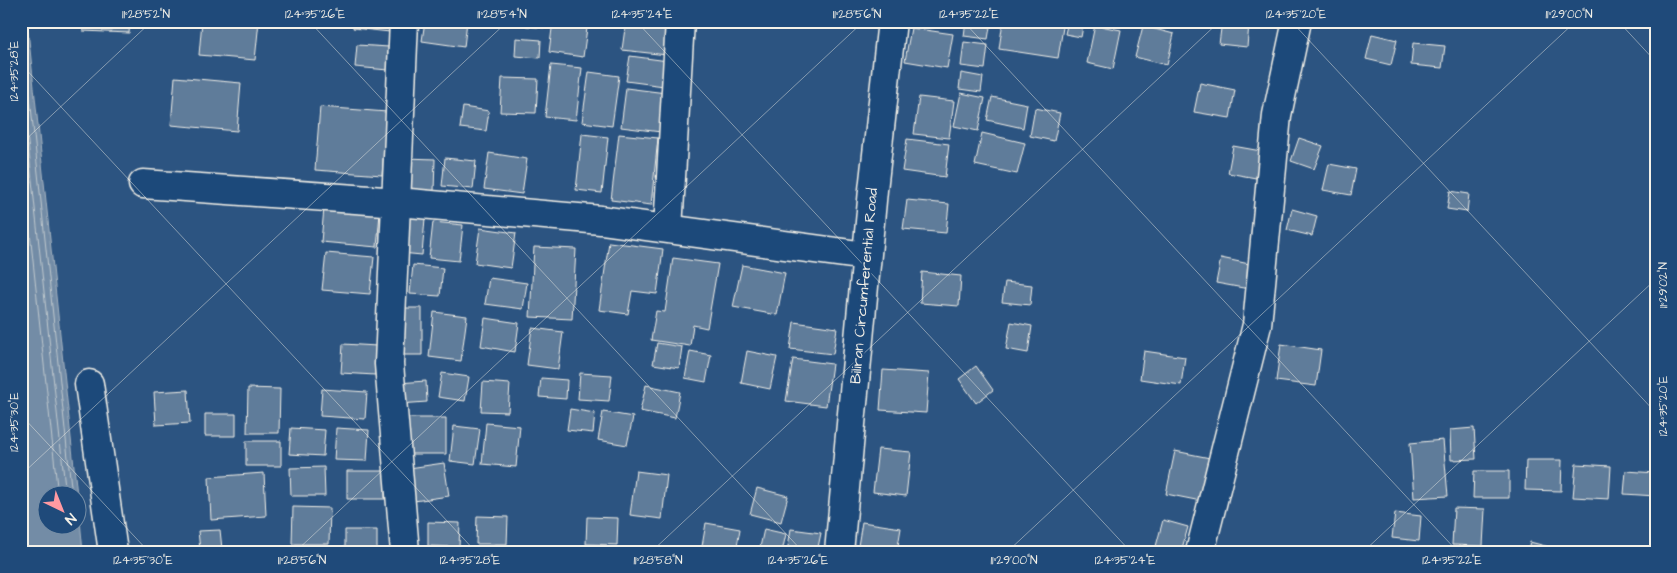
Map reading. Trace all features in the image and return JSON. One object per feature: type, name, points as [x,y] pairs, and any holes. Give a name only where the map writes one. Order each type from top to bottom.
[{"type":"street","points":[[404,21],[390,364],[405,552]]},
{"type":"street","points":[[668,229],[680,21]]},
{"type":"street","name":"Biliran Circumferential Road","points":[[839,552],[866,256],[892,21]]},
{"type":"street","points":[[1200,552],[1257,325],[1277,115],[1297,21]]},
{"type":"street","points":[[142,184],[398,202],[601,220],[866,256]]},
{"type":"street","points":[[89,384],[113,552]]},
{"type":"water","points":[[21,21],[27,21],[76,486],[38,486],[38,536],[81,536],[83,552],[21,552]]},
{"type":"building","points":[[83,21],[130,21],[129,33],[83,31]]},
{"type":"building","points":[[202,21],[259,21],[255,60],[199,55]]},
{"type":"building","points":[[274,21],[312,21],[312,26]]},
{"type":"building","points":[[354,21],[391,21],[390,32],[353,28]]},
{"type":"building","points":[[425,21],[467,21],[464,47],[422,41]]},
{"type":"building","points":[[527,21],[548,21],[546,28],[526,26]]},
{"type":"building","points":[[553,21],[588,21],[583,57],[549,52]]},
{"type":"building","points":[[626,21],[672,23],[667,55],[622,50]]},
{"type":"building","points":[[966,21],[991,21],[988,39],[964,36]]},
{"type":"building","points":[[1003,21],[1064,21],[1058,58],[999,49]]},
{"type":"building","points":[[1068,21],[1084,21],[1081,37],[1065,34]]},
{"type":"building","points":[[1222,21],[1249,24],[1247,47],[1219,44]]},
{"type":"building","points":[[1095,25],[1121,30],[1113,69],[1087,63]]},
{"type":"building","points":[[1143,26],[1174,34],[1167,65],[1135,57]]},
{"type":"building","points":[[911,28],[953,34],[947,68],[905,61]]},
{"type":"building","points":[[1372,34],[1397,40],[1391,65],[1366,59]]},
{"type":"building","points":[[516,38],[541,40],[540,58],[515,56]]},
{"type":"building","points":[[964,42],[988,45],[985,69],[961,66]]},
{"type":"building","points":[[1413,43],[1445,46],[1442,68],[1411,65]]},
{"type":"building","points":[[357,45],[389,47],[388,70],[355,67]]},
{"type":"building","points":[[630,56],[668,61],[664,86],[626,81]]},
{"type":"building","points":[[551,65],[582,68],[576,120],[545,117]]},
{"type":"building","points":[[589,72],[619,76],[612,126],[582,122]]},
{"type":"building","points":[[961,73],[983,77],[981,92],[959,89]]},
{"type":"building","points":[[175,77],[241,83],[237,131],[171,125]]},
{"type":"building","points":[[502,78],[538,79],[536,113],[500,112]]},
{"type":"building","points":[[1200,83],[1235,90],[1230,118],[1194,112]]},
{"type":"building","points":[[626,88],[666,93],[661,132],[621,127]]},
{"type":"building","points":[[961,93],[985,98],[978,131],[954,126]]},
{"type":"building","points":[[919,97],[954,101],[949,138],[914,134]]},
{"type":"building","points":[[992,97],[1027,104],[1023,128],[987,120]]},
{"type":"building","points":[[320,107],[387,112],[382,175],[315,170]]},
{"type":"building","points":[[463,107],[489,111],[486,131],[460,128]]},
{"type":"building","points":[[1035,108],[1060,113],[1054,141],[1030,136]]},
{"type":"building","points":[[982,133],[1025,143],[1017,174],[975,165]]},
{"type":"building","points":[[582,134],[608,137],[602,193],[576,190]]},
{"type":"building","points":[[619,134],[658,138],[651,205],[611,200]]},
{"type":"building","points":[[1299,138],[1323,146],[1314,169],[1291,161]]},
{"type":"building","points":[[907,139],[949,144],[945,177],[902,171]]},
{"type":"building","points":[[1233,146],[1261,151],[1256,178],[1228,173]]},
{"type":"building","points":[[489,153],[527,159],[522,194],[484,189]]},
{"type":"building","points":[[406,158],[435,159],[434,191],[404,189]]},
{"type":"building","points":[[445,158],[476,161],[473,189],[442,186]]},
{"type":"building","points":[[1329,164],[1356,169],[1351,195],[1323,190]]},
{"type":"building","points":[[1450,191],[1469,194],[1467,212],[1447,209]]},
{"type":"building","points":[[907,200],[949,204],[946,233],[903,229]]},
{"type":"building","points":[[324,208],[380,213],[377,247],[321,242]]},
{"type":"building","points":[[1292,209],[1317,216],[1312,236],[1287,230]]},
{"type":"building","points":[[405,217],[425,218],[422,255],[401,253]]},
{"type":"building","points":[[433,222],[463,225],[459,261],[429,258]]},
{"type":"building","points":[[480,228],[516,233],[511,268],[475,263]]},
{"type":"building","points":[[609,242],[663,249],[657,294],[632,291],[628,314],[599,310]]},
{"type":"building","points":[[534,247],[576,249],[572,319],[530,317]]},
{"type":"building","points":[[326,253],[374,257],[370,294],[322,290]]},
{"type":"building","points":[[673,258],[718,264],[707,328],[693,325],[690,346],[651,340],[656,311],[665,312]]},
{"type":"building","points":[[1221,258],[1254,265],[1249,289],[1216,283]]},
{"type":"building","points":[[413,265],[443,268],[440,296],[410,294]]},
{"type":"building","points":[[742,265],[785,273],[777,315],[733,307]]},
{"type":"building","points":[[922,272],[961,276],[959,306],[920,303]]},
{"type":"building","points":[[489,278],[527,283],[523,309],[485,304]]},
{"type":"building","points":[[1005,282],[1032,285],[1030,305],[1002,302]]},
{"type":"building","points":[[397,308],[422,308],[422,355],[397,355]]},
{"type":"building","points":[[434,312],[467,316],[461,361],[429,357]]},
{"type":"building","points":[[485,318],[519,323],[515,352],[481,346]]},
{"type":"building","points":[[794,322],[837,328],[833,354],[790,349]]},
{"type":"building","points":[[1011,322],[1032,326],[1028,353],[1006,349]]},
{"type":"building","points":[[532,328],[563,332],[558,369],[527,365]]},
{"type":"building","points":[[657,343],[682,347],[679,368],[653,364]]},
{"type":"building","points":[[343,344],[377,346],[375,375],[341,373]]},
{"type":"building","points":[[1281,344],[1321,350],[1316,386],[1276,381]]},
{"type":"building","points":[[690,351],[711,355],[706,382],[685,378]]},
{"type":"building","points":[[747,351],[777,357],[770,389],[741,383]]},
{"type":"building","points":[[1144,351],[1185,357],[1181,385],[1140,379]]},
{"type":"building","points":[[793,359],[832,364],[826,406],[786,401]]},
{"type":"building","points":[[976,366],[993,390],[976,403],[959,379]]},
{"type":"building","points":[[883,370],[929,373],[926,413],[880,410]]},
{"type":"building","points":[[442,373],[469,377],[465,401],[438,397]]},
{"type":"building","points":[[580,373],[612,375],[609,401],[578,399]]},
{"type":"building","points":[[541,378],[567,380],[566,399],[539,397]]},
{"type":"building","points":[[426,381],[427,402],[399,404],[398,383]]},
{"type":"building","points":[[483,382],[510,384],[508,412],[481,411]]},
{"type":"building","points":[[646,385],[680,392],[675,418],[640,411]]},
{"type":"building","points":[[248,388],[280,389],[279,433],[247,433]]},
{"type":"building","points":[[322,389],[367,392],[365,419],[320,416]]},
{"type":"building","points":[[188,390],[190,423],[156,425],[154,392]]},
{"type":"building","points":[[570,409],[595,413],[593,433],[567,430]]},
{"type":"building","points":[[603,412],[633,417],[627,445],[598,440]]},
{"type":"building","points":[[205,414],[236,414],[236,436],[205,436]]},
{"type":"building","points":[[405,418],[446,418],[446,454],[405,454]]},
{"type":"building","points":[[486,423],[520,426],[516,467],[482,464]]},
{"type":"building","points":[[454,426],[480,429],[475,464],[450,461]]},
{"type":"building","points":[[291,428],[325,430],[323,456],[289,454]]},
{"type":"building","points":[[336,428],[369,430],[367,461],[334,460]]},
{"type":"building","points":[[1474,428],[1476,459],[1451,460],[1450,430]]},
{"type":"building","points":[[1443,440],[1448,496],[1414,498],[1410,443]]},
{"type":"building","points":[[246,441],[281,441],[281,466],[246,466]]},
{"type":"building","points":[[878,449],[911,452],[906,496],[873,492]]},
{"type":"building","points":[[1175,451],[1210,458],[1201,501],[1166,494]]},
{"type":"building","points":[[1526,460],[1562,460],[1561,491],[1525,490]]},
{"type":"building","points":[[444,463],[449,496],[414,501],[409,468]]},
{"type":"building","points":[[1576,464],[1611,466],[1609,499],[1573,497]]},
{"type":"building","points":[[324,467],[325,496],[291,496],[290,468]]},
{"type":"building","points":[[347,471],[385,471],[385,499],[347,499]]},
{"type":"building","points":[[636,471],[667,475],[662,519],[630,515]]},
{"type":"building","points":[[1474,471],[1509,471],[1509,498],[1473,498]]},
{"type":"building","points":[[1626,471],[1656,473],[1656,496],[1624,494]]},
{"type":"building","points":[[264,473],[266,516],[211,520],[209,477]]},
{"type":"building","points":[[757,488],[788,496],[781,522],[750,514]]},
{"type":"building","points":[[293,507],[330,508],[329,544],[292,544]]},
{"type":"building","points":[[1454,508],[1485,509],[1483,546],[1452,545]]},
{"type":"building","points":[[1395,513],[1421,516],[1419,541],[1392,538]]},
{"type":"building","points":[[477,516],[508,517],[507,544],[476,544]]},
{"type":"building","points":[[587,517],[618,518],[617,545],[586,544]]},
{"type":"building","points":[[1163,520],[1188,527],[1181,552],[1155,550]]},
{"type":"building","points":[[428,522],[460,523],[459,547],[428,546]]},
{"type":"building","points":[[862,522],[901,528],[897,552],[857,552]]},
{"type":"building","points":[[706,523],[740,529],[736,552],[701,552]]},
{"type":"building","points":[[764,529],[786,534],[782,552],[759,552]]},
{"type":"building","points":[[791,529],[821,533],[817,552],[787,552]]},
{"type":"building","points":[[220,530],[222,549],[200,550],[198,531]]},
{"type":"building","points":[[345,530],[377,530],[377,552],[345,552]]},
{"type":"building","points":[[1530,542],[1553,548],[1552,552],[1527,552]]},
{"type":"building","points":[[533,546],[580,550],[580,552],[533,552]]}]
